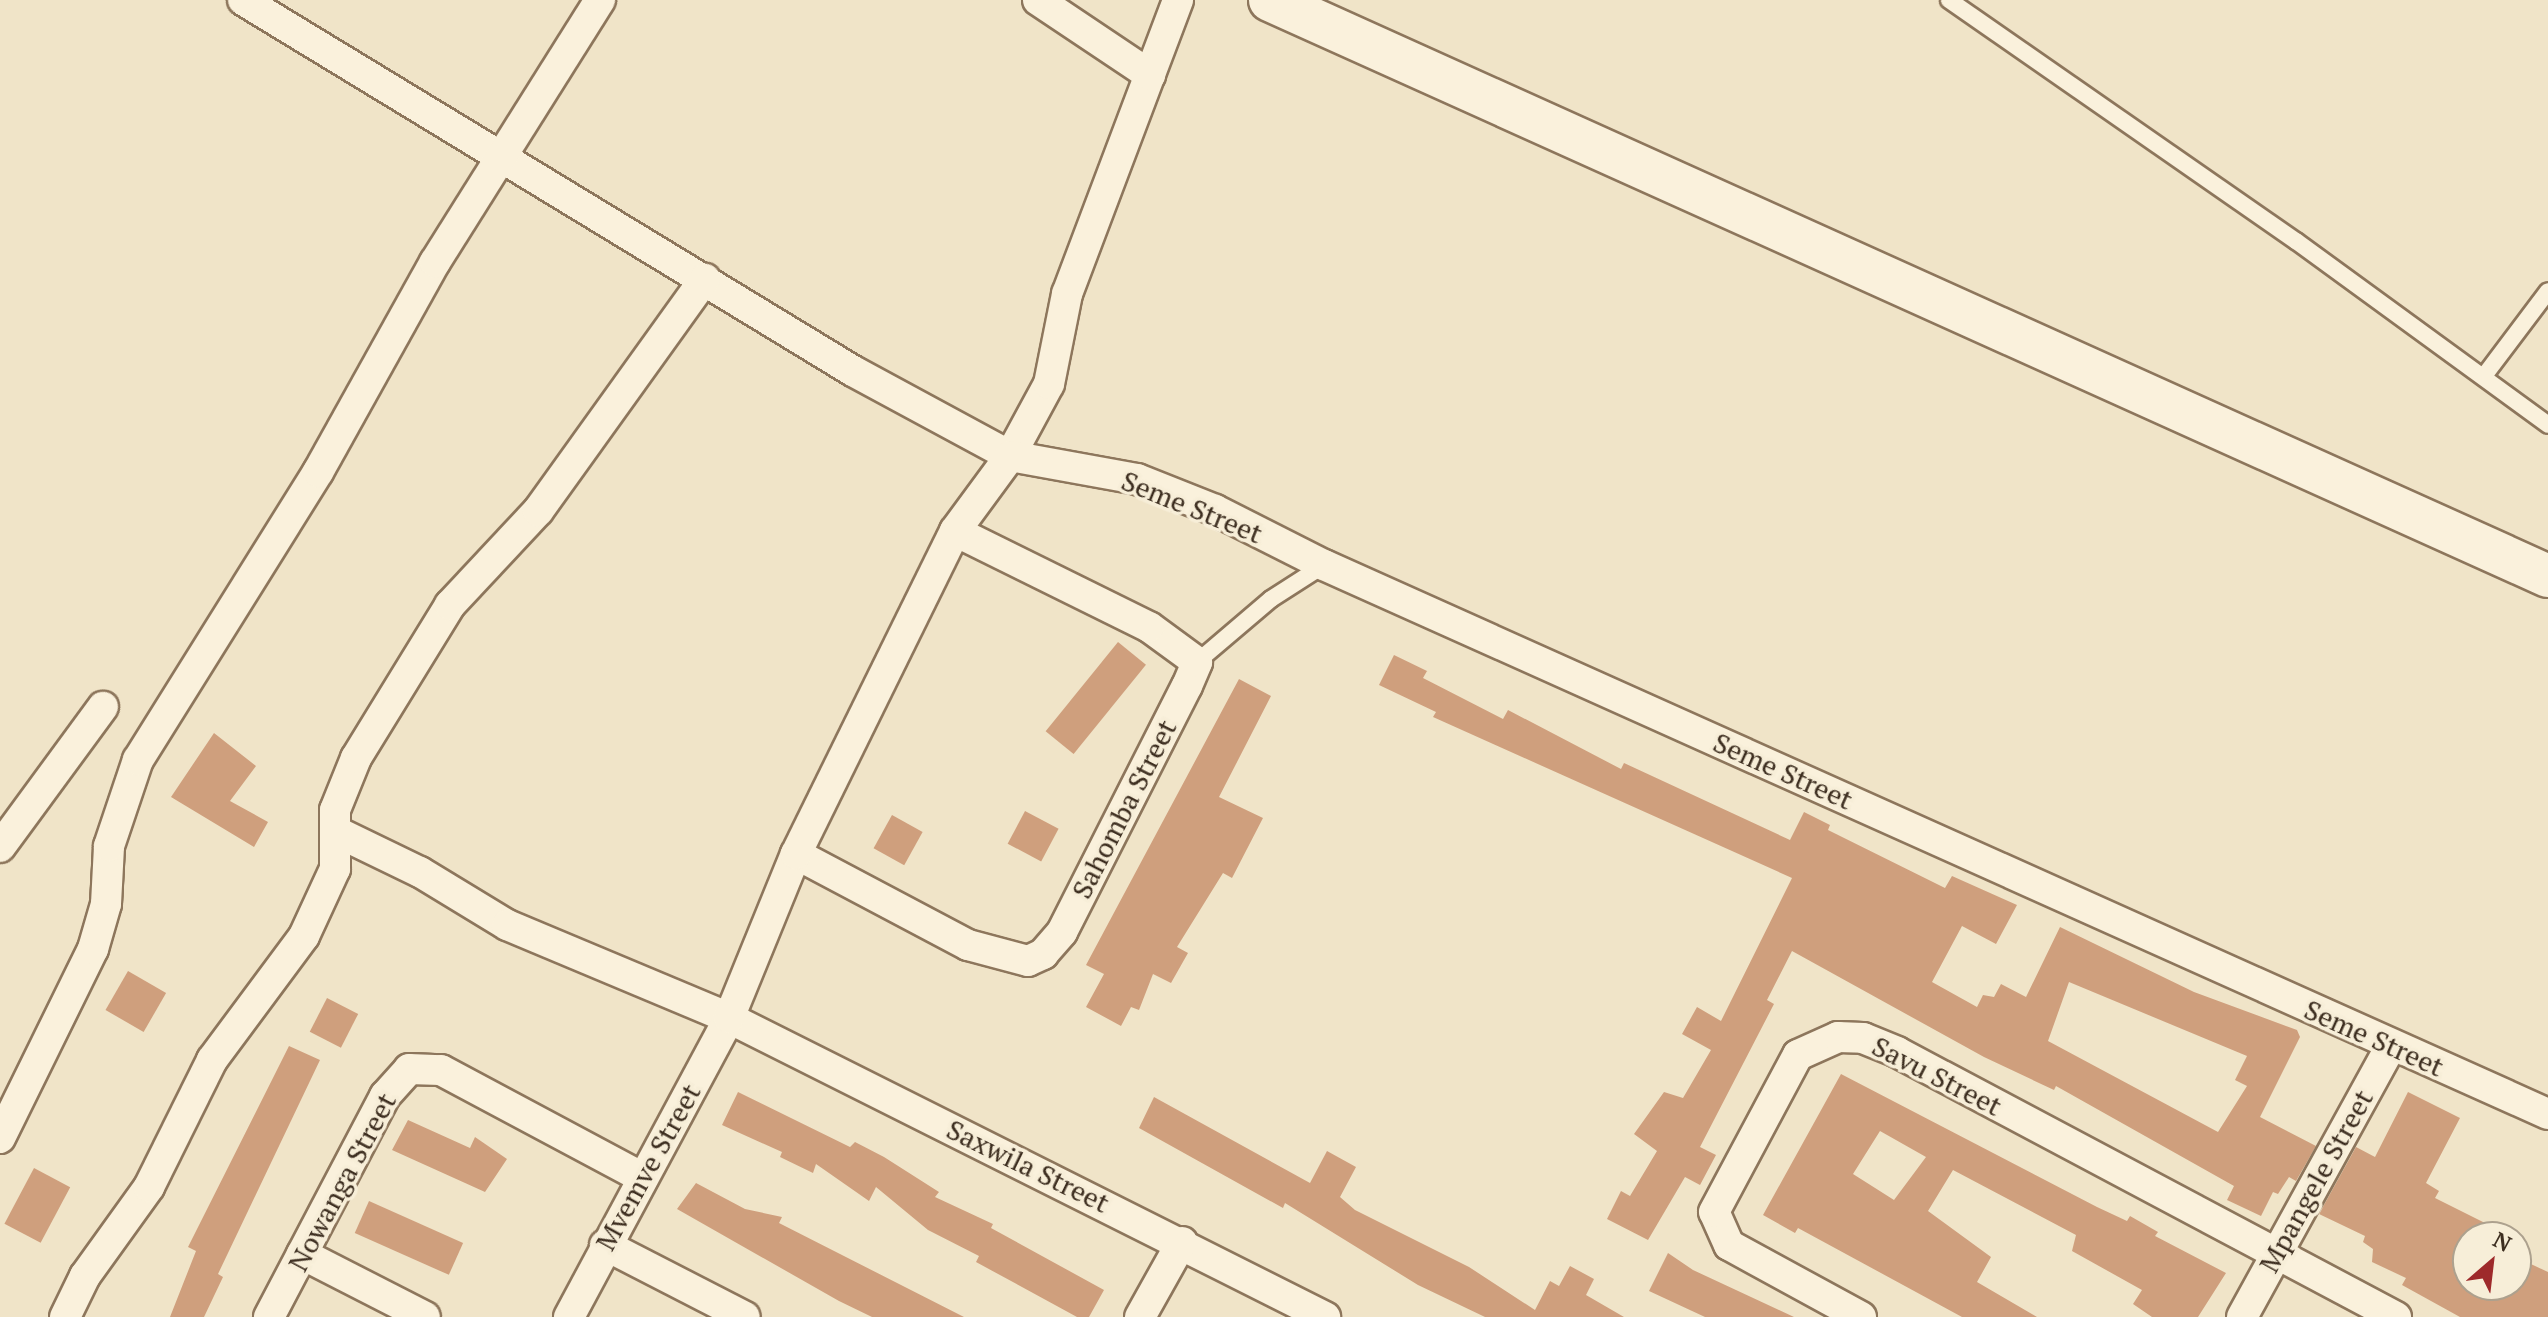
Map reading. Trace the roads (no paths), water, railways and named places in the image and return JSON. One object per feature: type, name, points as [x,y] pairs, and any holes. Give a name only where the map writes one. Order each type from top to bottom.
[{"type":"main road","points":[[1270,0],[2548,576]]},
{"type":"street","name":"Seme Street","points":[[243,0],[853,371],[1010,456],[1137,479],[2391,1046],[2548,1114]]},
{"type":"street","points":[[0,1138],[93,949],[106,904],[109,846],[138,760],[318,472],[500,157],[600,0]]},
{"type":"street","points":[[1038,0],[1150,75]]},
{"type":"street","points":[[729,1018],[796,854],[955,531],[1010,456],[1049,384],[1067,294],[1178,0]]},
{"type":"street","points":[[65,1317],[85,1276],[149,1187],[212,1060],[304,936],[335,869],[335,810],[356,758],[450,605],[538,511],[705,279]]},
{"type":"street","points":[[955,531],[1109,603],[1197,662]]},
{"type":"street","name":"Sahomba Street","points":[[796,854],[968,945],[1028,961],[1043,954],[1062,932],[1197,662]]},
{"type":"street","points":[[0,847],[103,707]]},
{"type":"street","name":"Saxwila Street","points":[[335,831],[420,872],[507,925],[729,1018],[1182,1242],[1325,1317]]},
{"type":"street","name":"Mvemve Street","points":[[569,1317],[729,1018]]},
{"type":"street","name":"Savu Street","points":[[1861,1317],[1729,1245],[1714,1212],[1798,1055],[1838,1037],[1863,1038],[1897,1052],[2274,1255],[2396,1317]]},
{"type":"street","name":"Mpangele Street","points":[[2242,1317],[2391,1046]]},
{"type":"street","name":"Nowanga Street","points":[[269,1317],[385,1096],[409,1069],[441,1070],[643,1178]]},
{"type":"street","points":[[1140,1317],[1182,1242]]},
{"type":"street","points":[[605,1245],[745,1317]]},
{"type":"street","points":[[302,1254],[425,1317]]},
{"type":"lane","points":[[1949,0],[2484,376],[2548,425]]},
{"type":"lane","points":[[2484,376],[2548,291]]},
{"type":"lane","points":[[1197,662],[1271,599],[1324,565]]}]
